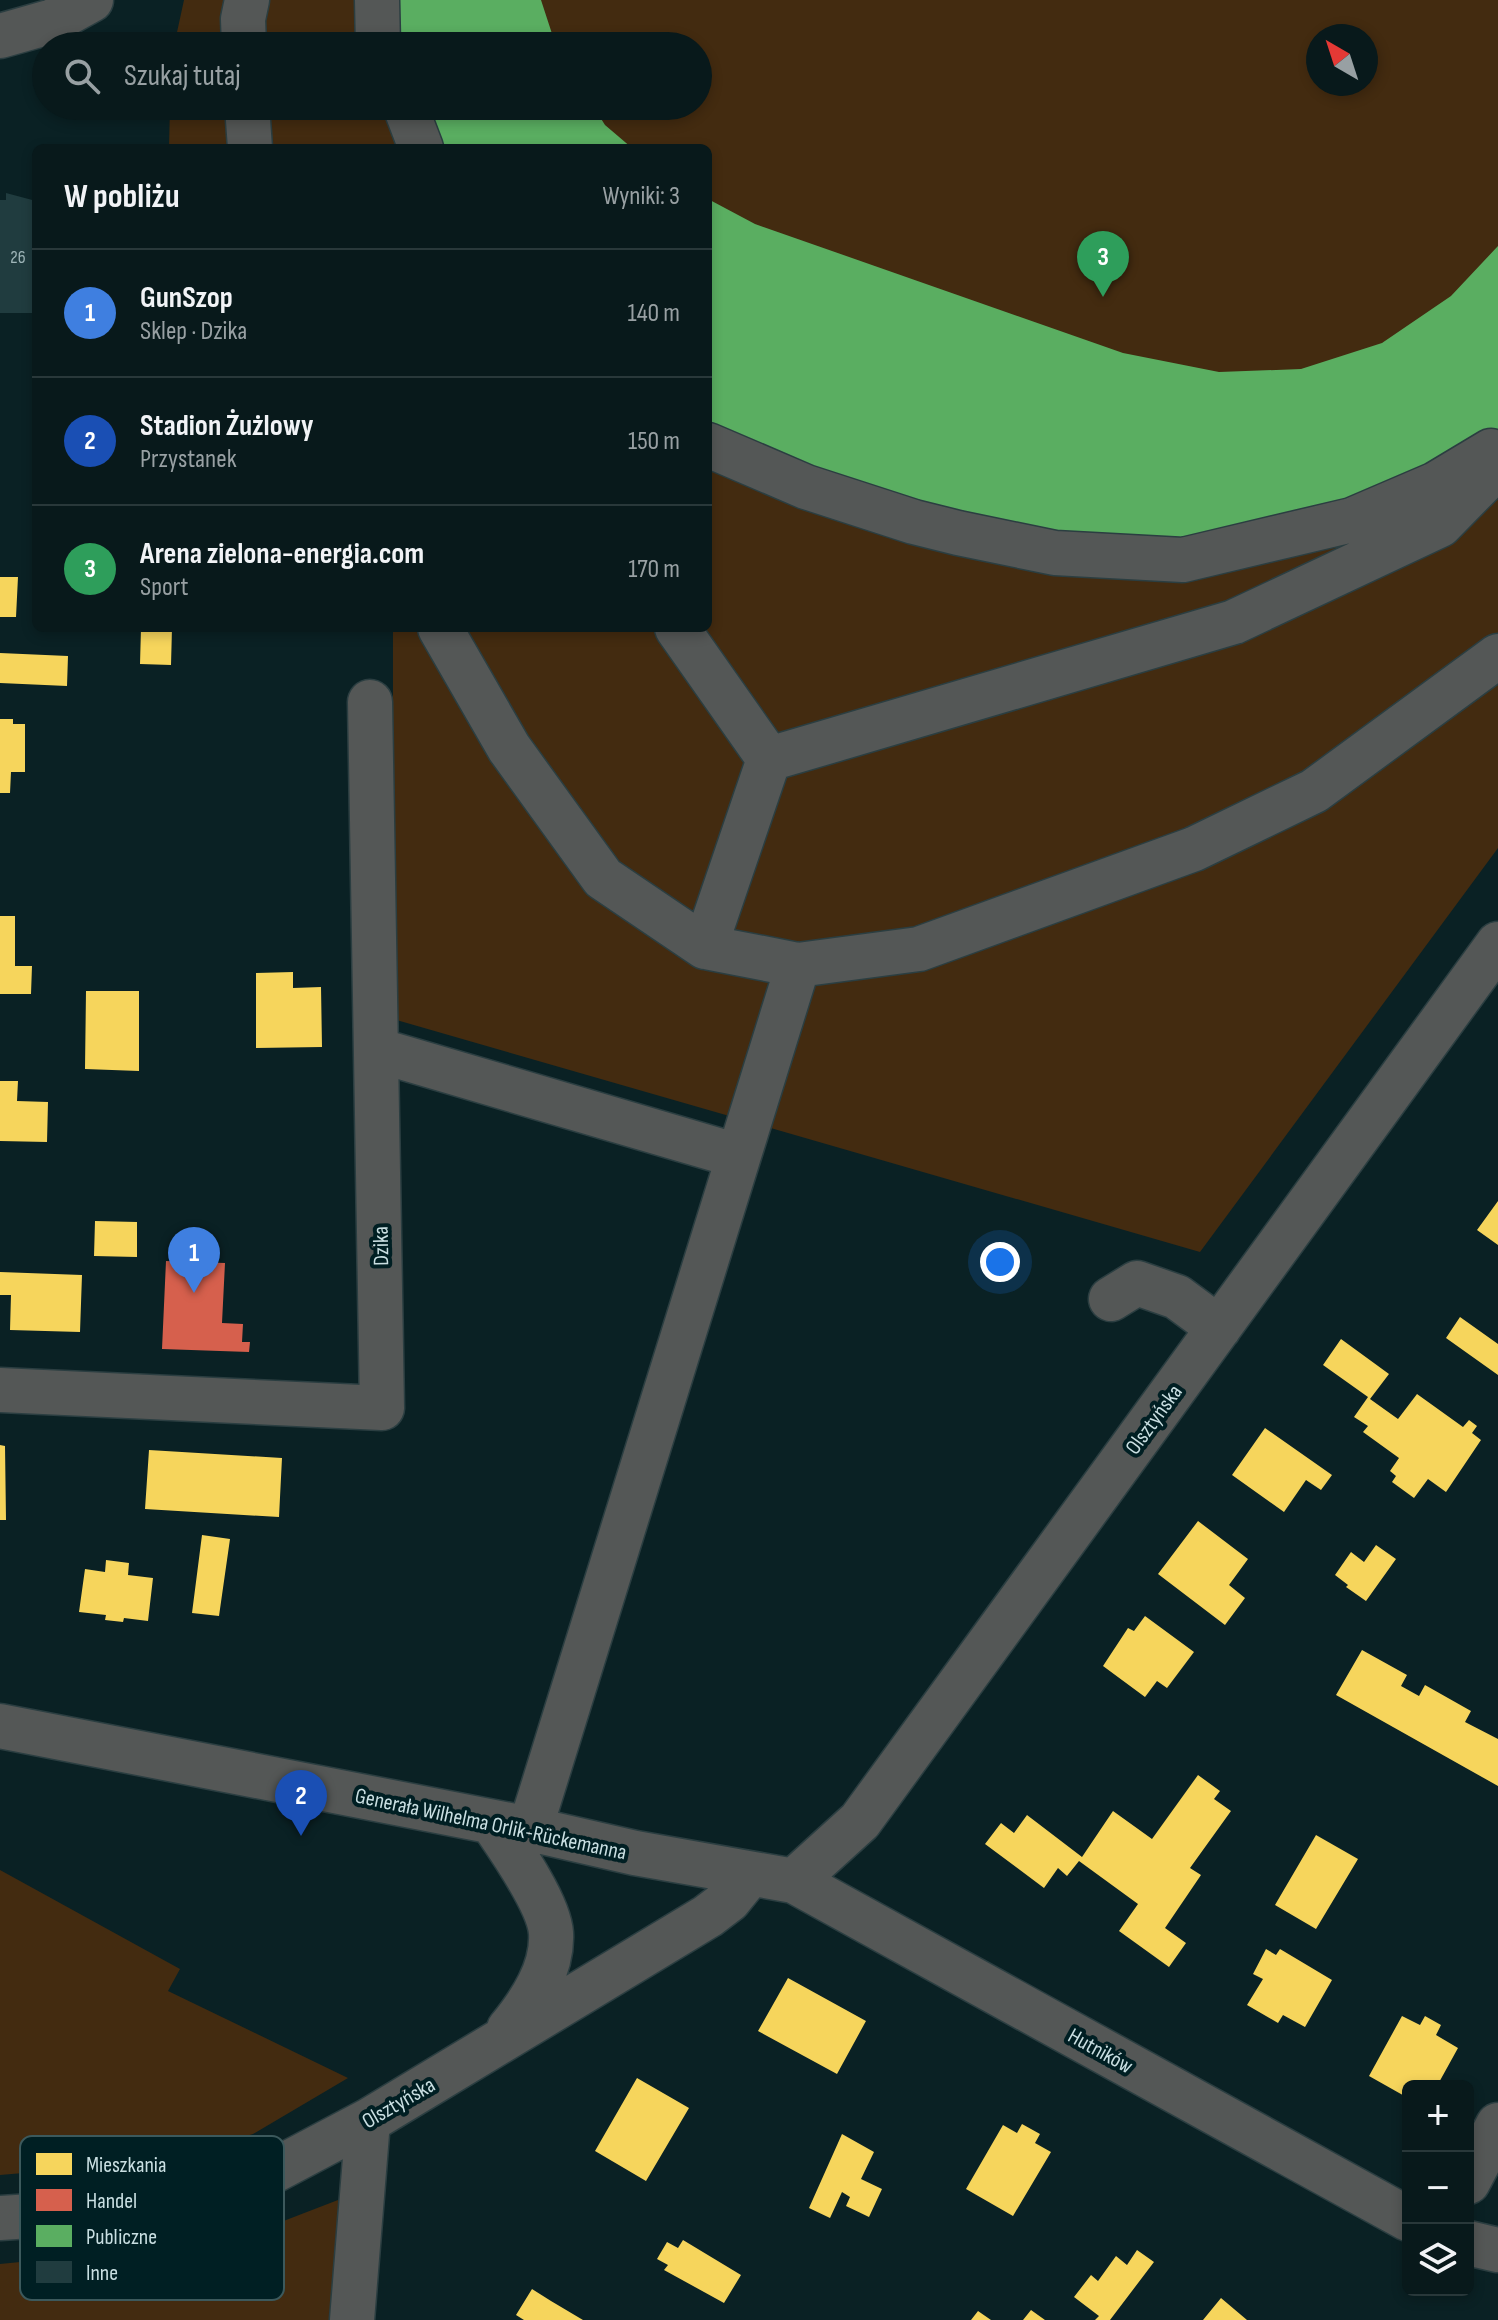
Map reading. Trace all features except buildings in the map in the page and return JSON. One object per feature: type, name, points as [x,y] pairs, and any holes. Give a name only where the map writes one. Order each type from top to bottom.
[{"type":"street","points":[[0,36],[53,21],[91,0]]},
{"type":"street","points":[[243,32],[247,0]]},
{"type":"street","points":[[248,120],[250,144]]},
{"type":"street","points":[[384,120],[386,144]]},
{"type":"street","points":[[410,120],[419,144]]},
{"type":"street","points":[[712,447],[806,487],[958,533],[1055,553],[1183,560],[1352,520],[1436,484],[1498,447]]},
{"type":"street","points":[[769,759],[1234,622],[1440,525],[1498,466]]},
{"type":"street","points":[[442,632],[509,748],[603,878],[705,947],[798,965],[919,949],[1194,849],[1314,791],[1498,656]]},
{"type":"street","points":[[680,632],[769,759]]},
{"type":"street","name":"Dzika","points":[[0,1390],[382,1408],[370,702]]},
{"type":"street","points":[[705,947],[769,759]]},
{"type":"street","name":"Olsztyńska","points":[[794,1881],[860,1821],[1498,944]]},
{"type":"street","points":[[499,2042],[539,1986],[548,1958],[551,1931],[521,1866],[511,1825],[738,1156],[798,965]]},
{"type":"street","points":[[377,1050],[738,1156]]},
{"type":"street","points":[[1111,1299],[1137,1283],[1177,1297],[1219,1328]]},
{"type":"street","name":"Generała Wilhelma Orlik-Rückemanna","points":[[0,1726],[511,1825],[635,1853],[794,1881]]},
{"type":"street","name":"Olsztyńska","points":[[284,2165],[368,2121],[708,1916],[729,1900],[750,1874]]},
{"type":"street","name":"Hutników","points":[[794,1881],[1402,2216]]},
{"type":"street","points":[[352,2320],[368,2121]]},
{"type":"street","points":[[1474,2171],[1498,2125]]},
{"type":"street","name":"Olsztyńska","points":[[0,2218],[20,2217]]},
{"type":"street","points":[[1474,2244],[1498,2250]]},
{"type":"shaded area","points":[[184,0],[1498,0],[1498,848],[1200,1252],[393,1019],[393,632],[712,632],[712,144],[169,144],[170,120],[712,120],[712,32],[177,32]]},
{"type":"shaded area","points":[[0,1870],[180,1969],[168,1991],[348,2078],[246,2136],[20,2136],[20,2173],[0,2175]]},
{"type":"shaded area","points":[[338,2200],[340,2320],[0,2320],[0,2264],[20,2262],[20,2300],[284,2300],[284,2221]]},
{"type":"place","name":"Arena zielona-energia.com","points":[[1103,297]]},
{"type":"place","name":"GunSzop","points":[[194,1293]]},
{"type":"place","name":"Stadion Żużlowy","points":[[301,1836]]}]
